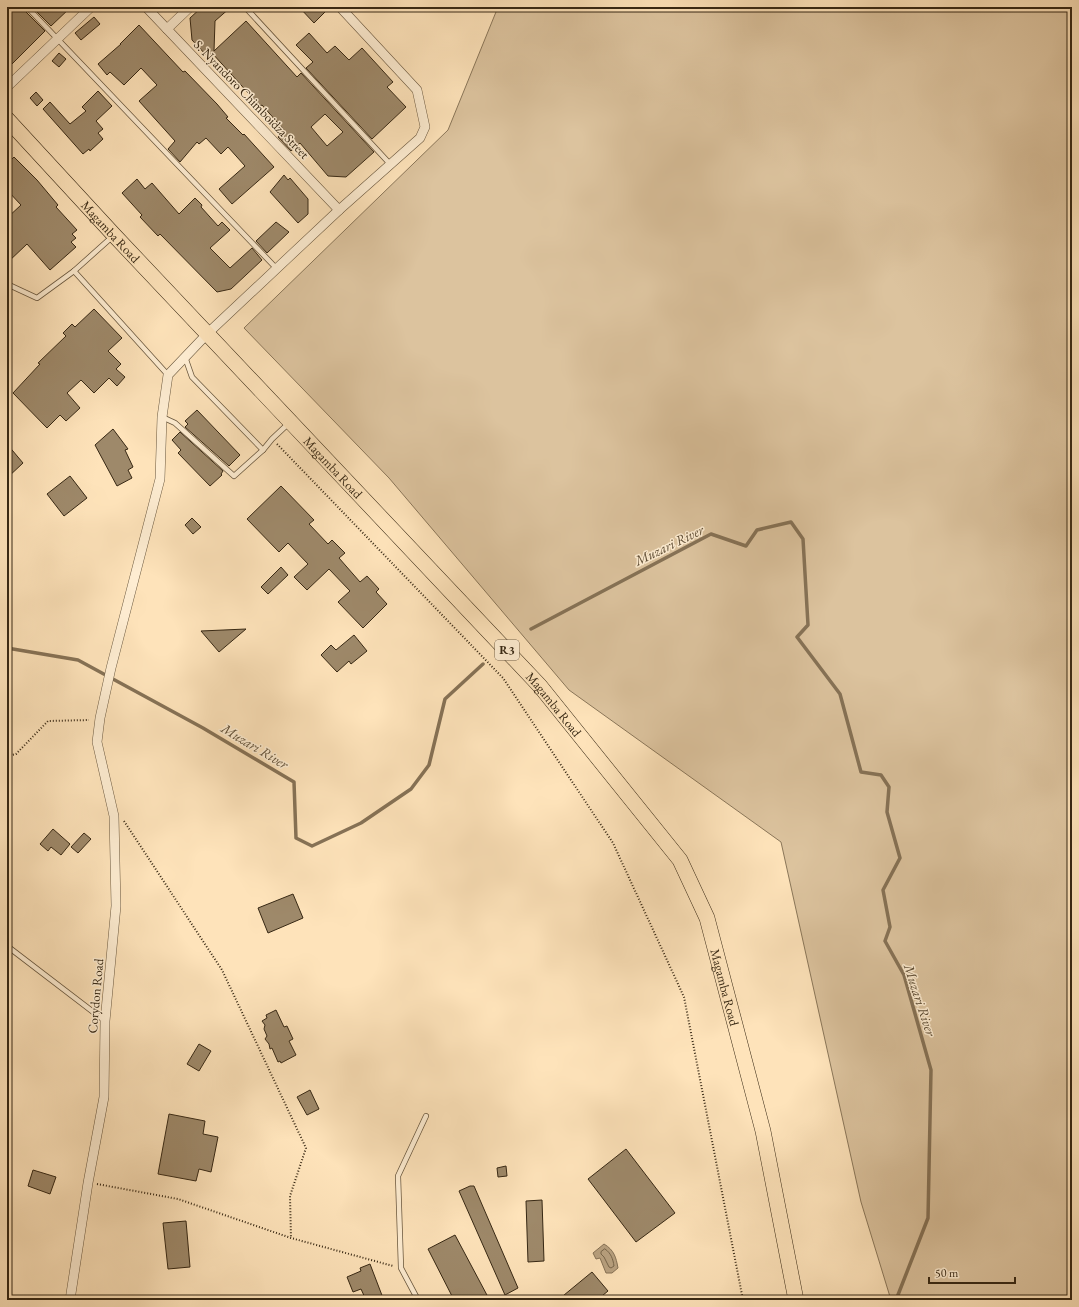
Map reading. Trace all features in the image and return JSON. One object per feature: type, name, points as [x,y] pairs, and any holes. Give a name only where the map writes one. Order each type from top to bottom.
[{"type":"highway","name":"Magamba Road","points":[[7,119],[114,235],[540,686],[680,860],[708,918],[764,1131],[796,1300]]},
{"type":"street","points":[[7,87],[91,7]]},
{"type":"street","name":"S. Nyandoro Chimboidza Street","points":[[146,7],[339,210]]},
{"type":"street","points":[[167,29],[190,7]]},
{"type":"street","points":[[168,374],[208,333],[339,210],[420,138],[426,127],[417,90],[340,7]]},
{"type":"street","name":"Corydon Road","points":[[70,1300],[88,1183],[104,1097],[105,1021],[116,906],[114,816],[97,742],[110,668],[160,479],[162,417],[168,374]]},
{"type":"lane","points":[[27,7],[277,269]]},
{"type":"lane","points":[[245,7],[391,165]]},
{"type":"lane","points":[[7,283],[9,286],[37,298],[74,271],[114,235]]},
{"type":"lane","points":[[74,271],[168,374]]},
{"type":"lane","points":[[185,357],[192,377],[263,450]]},
{"type":"lane","points":[[162,417],[175,423],[234,476],[263,450],[291,421]]},
{"type":"lane","points":[[7,946],[105,1021]]},
{"type":"lane","points":[[418,1300],[400,1268],[398,1176],[426,1116]]},
{"type":"path","points":[[272,439],[503,678],[613,843],[684,997],[743,1300]]},
{"type":"path","points":[[7,756],[16,754],[48,721],[95,720],[100,718]]},
{"type":"path","points":[[114,816],[125,821],[222,970],[306,1148],[290,1196],[291,1238]]},
{"type":"path","points":[[88,1183],[178,1199],[291,1238],[400,1268]]},
{"type":"shaded area","points":[[498,7],[1072,7],[1072,1300],[891,1300],[861,1202],[781,842],[569,690],[389,478],[244,328],[448,130]]},
{"type":"water","points":[[604,1244],[612,1251],[616,1260],[618,1268],[612,1273],[606,1273],[600,1258],[596,1259],[593,1253]]},
{"type":"building","points":[[7,7],[23,7],[24,10],[45,31],[7,69]]},
{"type":"building","points":[[32,7],[71,7],[51,26]]},
{"type":"building","points":[[202,7],[231,7],[215,21],[214,51],[246,21],[297,77],[301,73],[374,152],[346,177],[328,176],[300,143],[291,151],[278,137],[284,130],[262,105],[260,106],[212,53],[208,57],[192,40],[190,18]],"holes":[[[325,114],[343,132],[327,146],[311,127]]]},
{"type":"building","points":[[299,7],[322,7],[326,11],[314,23]]},
{"type":"building","points":[[94,17],[100,24],[81,40],[75,33]]},
{"type":"building","points":[[139,25],[183,72],[185,71],[217,104],[228,117],[226,118],[243,135],[244,134],[274,167],[232,204],[219,189],[245,166],[228,147],[221,154],[206,138],[199,144],[197,142],[180,162],[168,149],[175,141],[139,101],[157,85],[141,68],[124,85],[110,72],[107,75],[98,64],[121,44]]},
{"type":"building","points":[[309,33],[327,53],[335,46],[349,60],[362,48],[393,82],[387,87],[406,107],[372,139],[306,68],[313,62],[296,45]]},
{"type":"building","points":[[59,53],[66,59],[59,67],[52,61]]},
{"type":"building","points":[[98,91],[112,106],[96,121],[103,129],[98,133],[103,139],[90,151],[89,149],[83,154],[43,109],[50,102],[70,124],[86,111],[82,107]]},
{"type":"building","points":[[36,92],[43,100],[37,106],[30,98]]},
{"type":"building","points":[[7,153],[12,159],[14,157],[37,180],[58,205],[56,207],[77,230],[72,234],[76,238],[71,242],[76,247],[50,270],[27,244],[7,263],[7,218],[21,205],[7,190]]},
{"type":"building","points":[[284,175],[288,180],[290,178],[308,199],[308,214],[298,223],[270,192]]},
{"type":"building","points":[[137,179],[145,189],[152,183],[179,214],[195,198],[218,226],[222,222],[230,230],[210,248],[230,268],[252,248],[262,260],[231,289],[217,292],[160,234],[158,236],[140,217],[142,215],[122,193]]},
{"type":"building","points":[[276,222],[289,232],[267,253],[256,241]]},
{"type":"building","points":[[94,309],[122,338],[108,351],[121,364],[116,369],[125,377],[117,386],[109,378],[94,393],[81,380],[67,393],[80,408],[66,421],[60,415],[47,428],[13,393],[40,364],[38,363],[66,336],[63,333],[72,324],[75,327]]},
{"type":"building","points":[[197,410],[240,455],[229,466],[185,427],[188,424],[185,421]]},
{"type":"building","points":[[113,429],[128,449],[125,450],[133,467],[128,470],[132,478],[117,486],[95,445]]},
{"type":"building","points":[[180,432],[223,471],[221,474],[222,475],[210,486],[178,453],[181,450],[172,440]]},
{"type":"building","points":[[7,444],[23,463],[7,478]]},
{"type":"building","points":[[70,476],[87,498],[64,516],[47,494]]},
{"type":"building","points":[[281,486],[314,520],[309,524],[328,544],[332,540],[345,553],[339,558],[360,582],[367,576],[379,589],[376,592],[387,604],[363,628],[338,602],[350,591],[329,569],[307,590],[294,577],[308,564],[288,543],[279,552],[247,519]]},
{"type":"building","points":[[192,518],[201,527],[193,534],[185,525]]},
{"type":"building","points":[[281,567],[288,575],[268,594],[261,587]]},
{"type":"building","points":[[246,629],[219,652],[201,631]]},
{"type":"building","points":[[354,635],[367,651],[351,664],[349,661],[337,672],[321,655],[331,645],[336,650]]},
{"type":"building","points":[[53,829],[70,844],[61,855],[51,847],[48,851],[40,844]]},
{"type":"building","points":[[84,833],[91,839],[78,853],[71,847]]},
{"type":"building","points":[[293,894],[303,918],[268,933],[258,908]]},
{"type":"building","points":[[276,1010],[284,1027],[287,1026],[293,1039],[289,1041],[296,1055],[281,1063],[280,1061],[278,1062],[272,1048],[270,1049],[269,1044],[265,1039],[267,1036],[264,1029],[265,1025],[262,1021],[267,1018],[266,1015]]},
{"type":"building","points":[[199,1044],[211,1051],[199,1071],[187,1064]]},
{"type":"building","points":[[310,1090],[319,1109],[307,1115],[297,1097]]},
{"type":"building","points":[[169,1114],[205,1121],[203,1134],[218,1137],[211,1172],[199,1169],[196,1181],[158,1174]]},
{"type":"building","points":[[626,1149],[675,1213],[636,1242],[588,1179]]},
{"type":"building","points":[[506,1166],[507,1176],[498,1177],[497,1168]]},
{"type":"building","points":[[33,1170],[56,1177],[50,1194],[28,1186]]},
{"type":"building","points":[[470,1186],[474,1186],[518,1288],[505,1295],[459,1191]]},
{"type":"building","points":[[542,1200],[544,1261],[528,1262],[526,1201]]},
{"type":"building","points":[[186,1221],[190,1267],[168,1269],[163,1223]]},
{"type":"building","points":[[455,1235],[488,1297],[482,1300],[454,1300],[428,1249]]},
{"type":"building","points":[[370,1264],[383,1298],[377,1300],[366,1300],[361,1289],[353,1292],[347,1277],[361,1271],[360,1268]]},
{"type":"building","points":[[592,1272],[608,1291],[597,1300],[558,1300]]},
{"type":"waterway","name":"Muzari River","points":[[531,629],[711,534],[746,546],[757,530],[791,522],[803,539],[808,625],[797,637],[840,694],[861,772],[881,775],[889,787],[887,812],[900,858],[883,890],[890,927],[885,941],[904,975],[931,1070],[928,1218],[896,1300]]},
{"type":"waterway","name":"Muzari River","points":[[7,648],[78,660],[203,728],[294,782],[296,838],[312,846],[361,823],[411,789],[429,765],[445,699],[483,664]]}]
